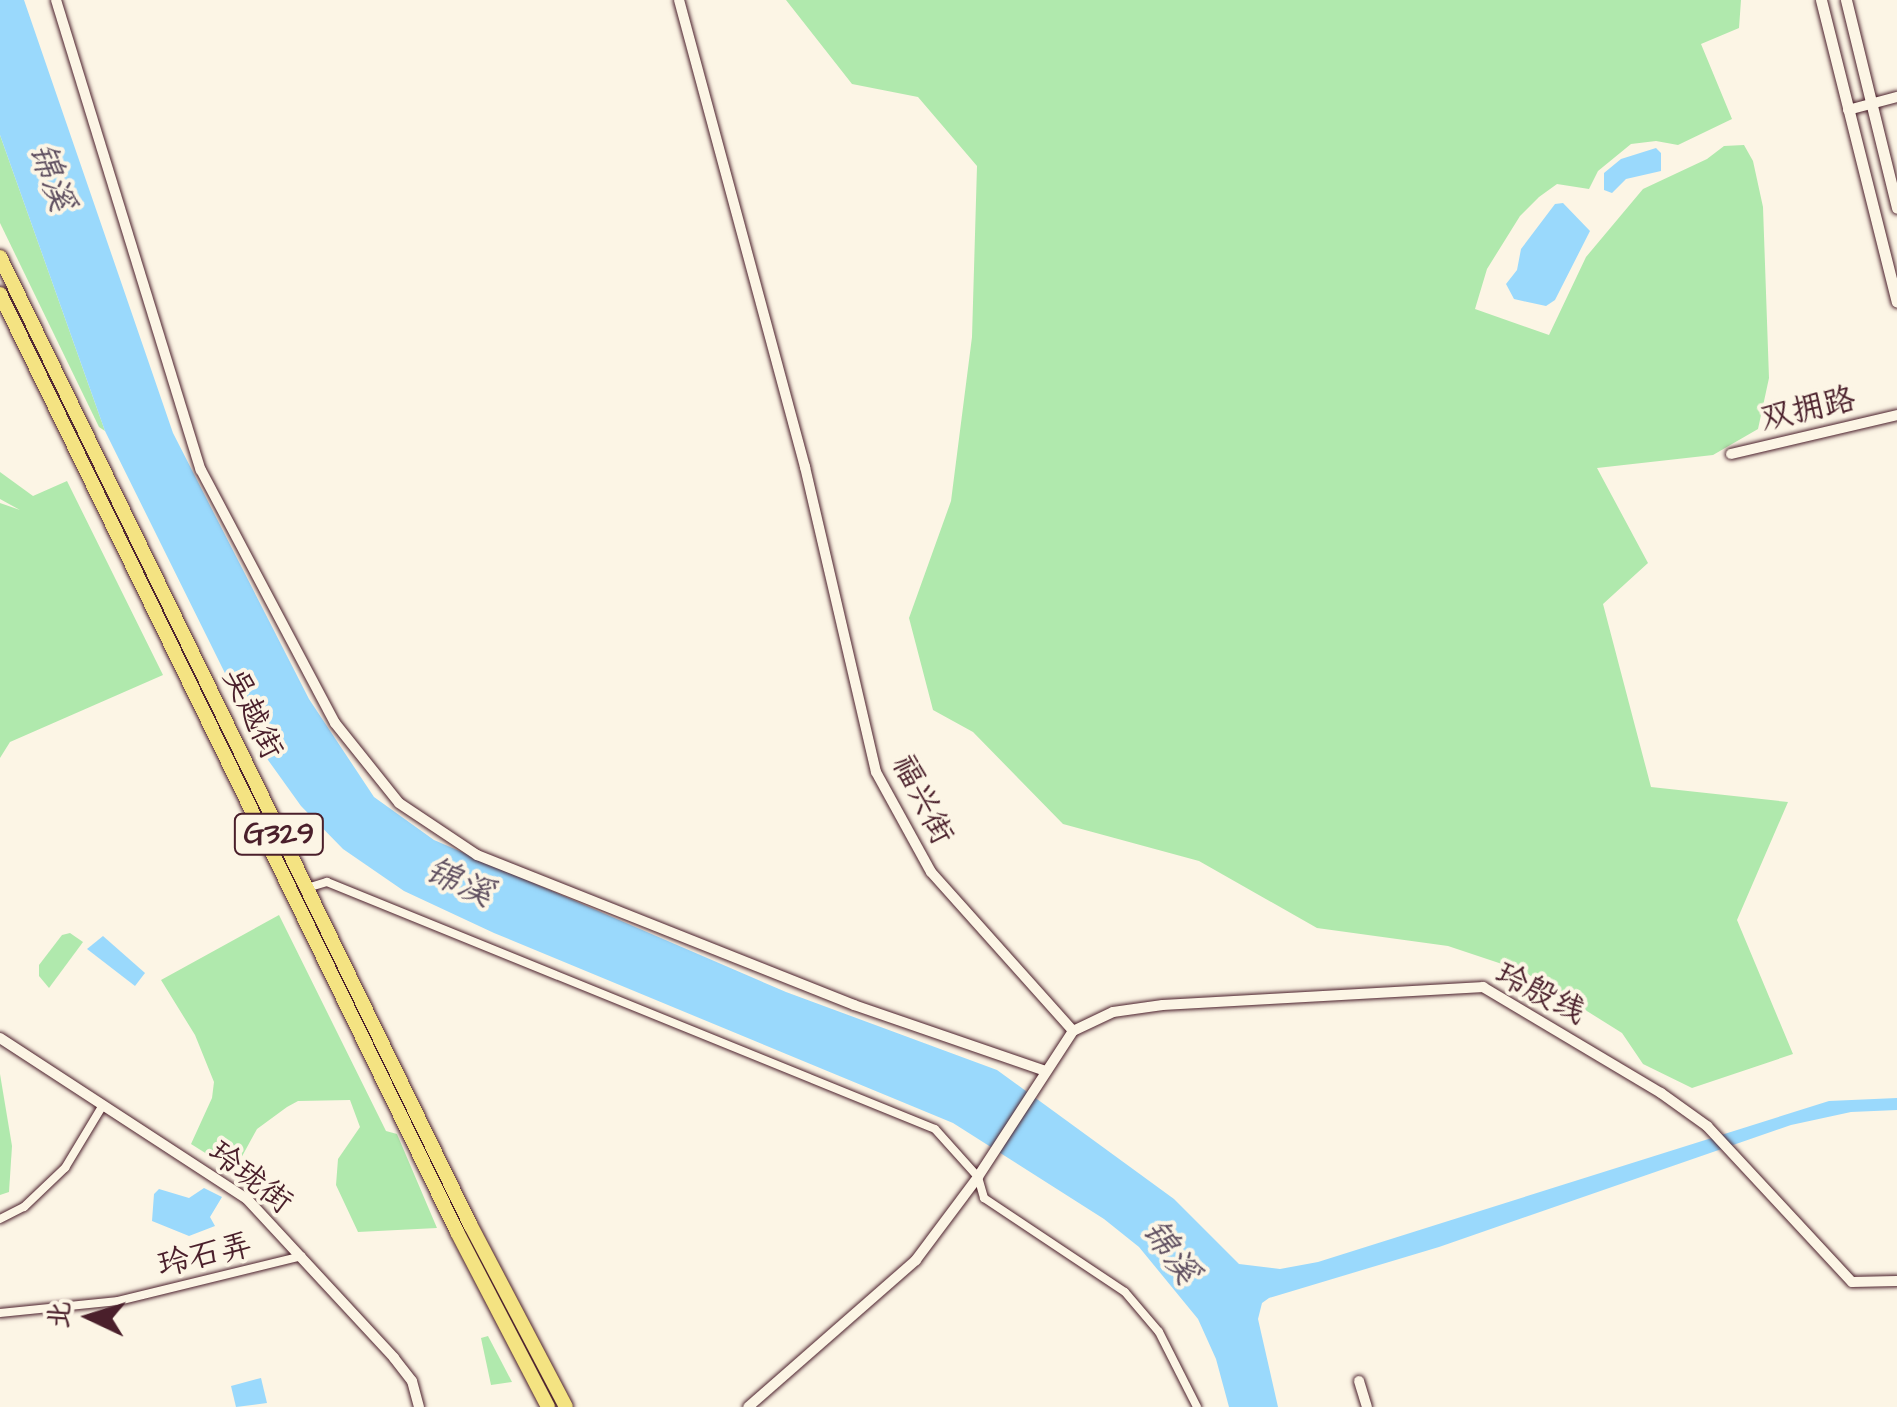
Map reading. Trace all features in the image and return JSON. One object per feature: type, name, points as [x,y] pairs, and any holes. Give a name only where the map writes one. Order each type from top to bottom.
[{"type":"highway","name":"吴越街","points":[[0,258],[471,1226],[566,1407]]},
{"type":"highway","name":"吴越街","points":[[0,294],[457,1232],[548,1407]]},
{"type":"main road","points":[[1822,0],[1897,302]]},
{"type":"main road","points":[[1846,0],[1897,208]]},
{"type":"street","points":[[56,0],[201,470],[335,723],[398,803],[477,855],[854,1005],[1046,1071]]},
{"type":"street","name":"福兴街","points":[[679,0],[805,467],[876,772],[931,872],[1073,1031]]},
{"type":"street","points":[[1848,110],[1897,97]]},
{"type":"street","name":"双拥路","points":[[1731,454],[1897,416]]},
{"type":"street","points":[[305,888],[327,882],[935,1128],[978,1176],[984,1198],[1125,1292],[1159,1332],[1196,1407]]},
{"type":"street","name":"玲殷线","points":[[1073,1031],[1113,1012],[1164,1004],[1484,987],[1565,1033],[1708,1126],[1852,1282],[1897,1280]]},
{"type":"street","points":[[748,1407],[903,1274],[978,1176],[1073,1031]]},
{"type":"street","name":"玲珑街","points":[[0,1038],[247,1199],[394,1358],[412,1381],[419,1407]]},
{"type":"street","points":[[0,1219],[24,1207],[65,1168],[102,1104]]},
{"type":"street","name":"玲石弄","points":[[0,1313],[118,1301],[302,1256]]},
{"type":"street","points":[[1359,1381],[1366,1407]]},
{"type":"green space","points":[[786,0],[1741,0],[1739,28],[1701,44],[1732,119],[1678,145],[1656,141],[1631,144],[1598,171],[1589,189],[1557,184],[1539,197],[1520,216],[1487,269],[1475,309],[1549,335],[1586,257],[1643,189],[1707,159],[1724,146],[1744,145],[1753,161],[1763,207],[1769,378],[1758,429],[1713,455],[1597,468],[1648,563],[1603,604],[1651,787],[1788,802],[1737,920],[1793,1054],[1692,1088],[1643,1064],[1622,1033],[1523,971],[1448,946],[1317,928],[1199,861],[1063,824],[973,732],[933,710],[909,618],[951,501],[972,337],[977,166],[918,97],[852,84]]},
{"type":"green space","points":[[0,135],[105,431],[99,427],[0,223]]},
{"type":"green space","points":[[0,472],[33,496],[67,481],[163,675],[10,742],[0,758],[0,503],[20,510],[0,499]]},
{"type":"green space","points":[[279,915],[386,1131],[397,1134],[437,1228],[358,1232],[336,1185],[338,1159],[360,1127],[350,1100],[298,1101],[287,1107],[257,1129],[234,1171],[191,1144],[212,1098],[214,1082],[195,1035],[161,980]]},
{"type":"green space","points":[[70,933],[83,942],[49,988],[39,976],[39,965],[62,935]]},
{"type":"green space","points":[[0,1074],[12,1146],[9,1192],[0,1195]]},
{"type":"green space","points":[[488,1336],[512,1382],[491,1385],[481,1338]]},
{"type":"water","name":"锦溪","points":[[0,0],[24,0],[173,433],[309,699],[374,797],[434,840],[786,992],[997,1070],[1174,1199],[1239,1264],[1280,1269],[1318,1262],[1829,1101],[1897,1098],[1897,1110],[1851,1112],[1791,1125],[1439,1247],[1269,1298],[1262,1303],[1258,1319],[1278,1407],[1229,1407],[1216,1359],[1198,1319],[1139,1247],[1104,1219],[953,1123],[494,933],[404,891],[343,849],[301,806],[268,760],[105,431],[0,135]]},
{"type":"water","points":[[1656,148],[1661,153],[1661,171],[1626,179],[1612,193],[1604,190],[1604,173],[1621,159]]},
{"type":"water","points":[[1563,203],[1590,231],[1555,300],[1546,306],[1514,299],[1506,284],[1517,270],[1521,249],[1555,204]]},
{"type":"water","points":[[103,936],[145,973],[135,986],[87,949]]},
{"type":"water","points":[[204,1188],[222,1197],[210,1217],[215,1226],[189,1236],[152,1221],[154,1194],[159,1189],[189,1198]]},
{"type":"water","points":[[261,1378],[267,1403],[236,1407],[231,1386]]}]
